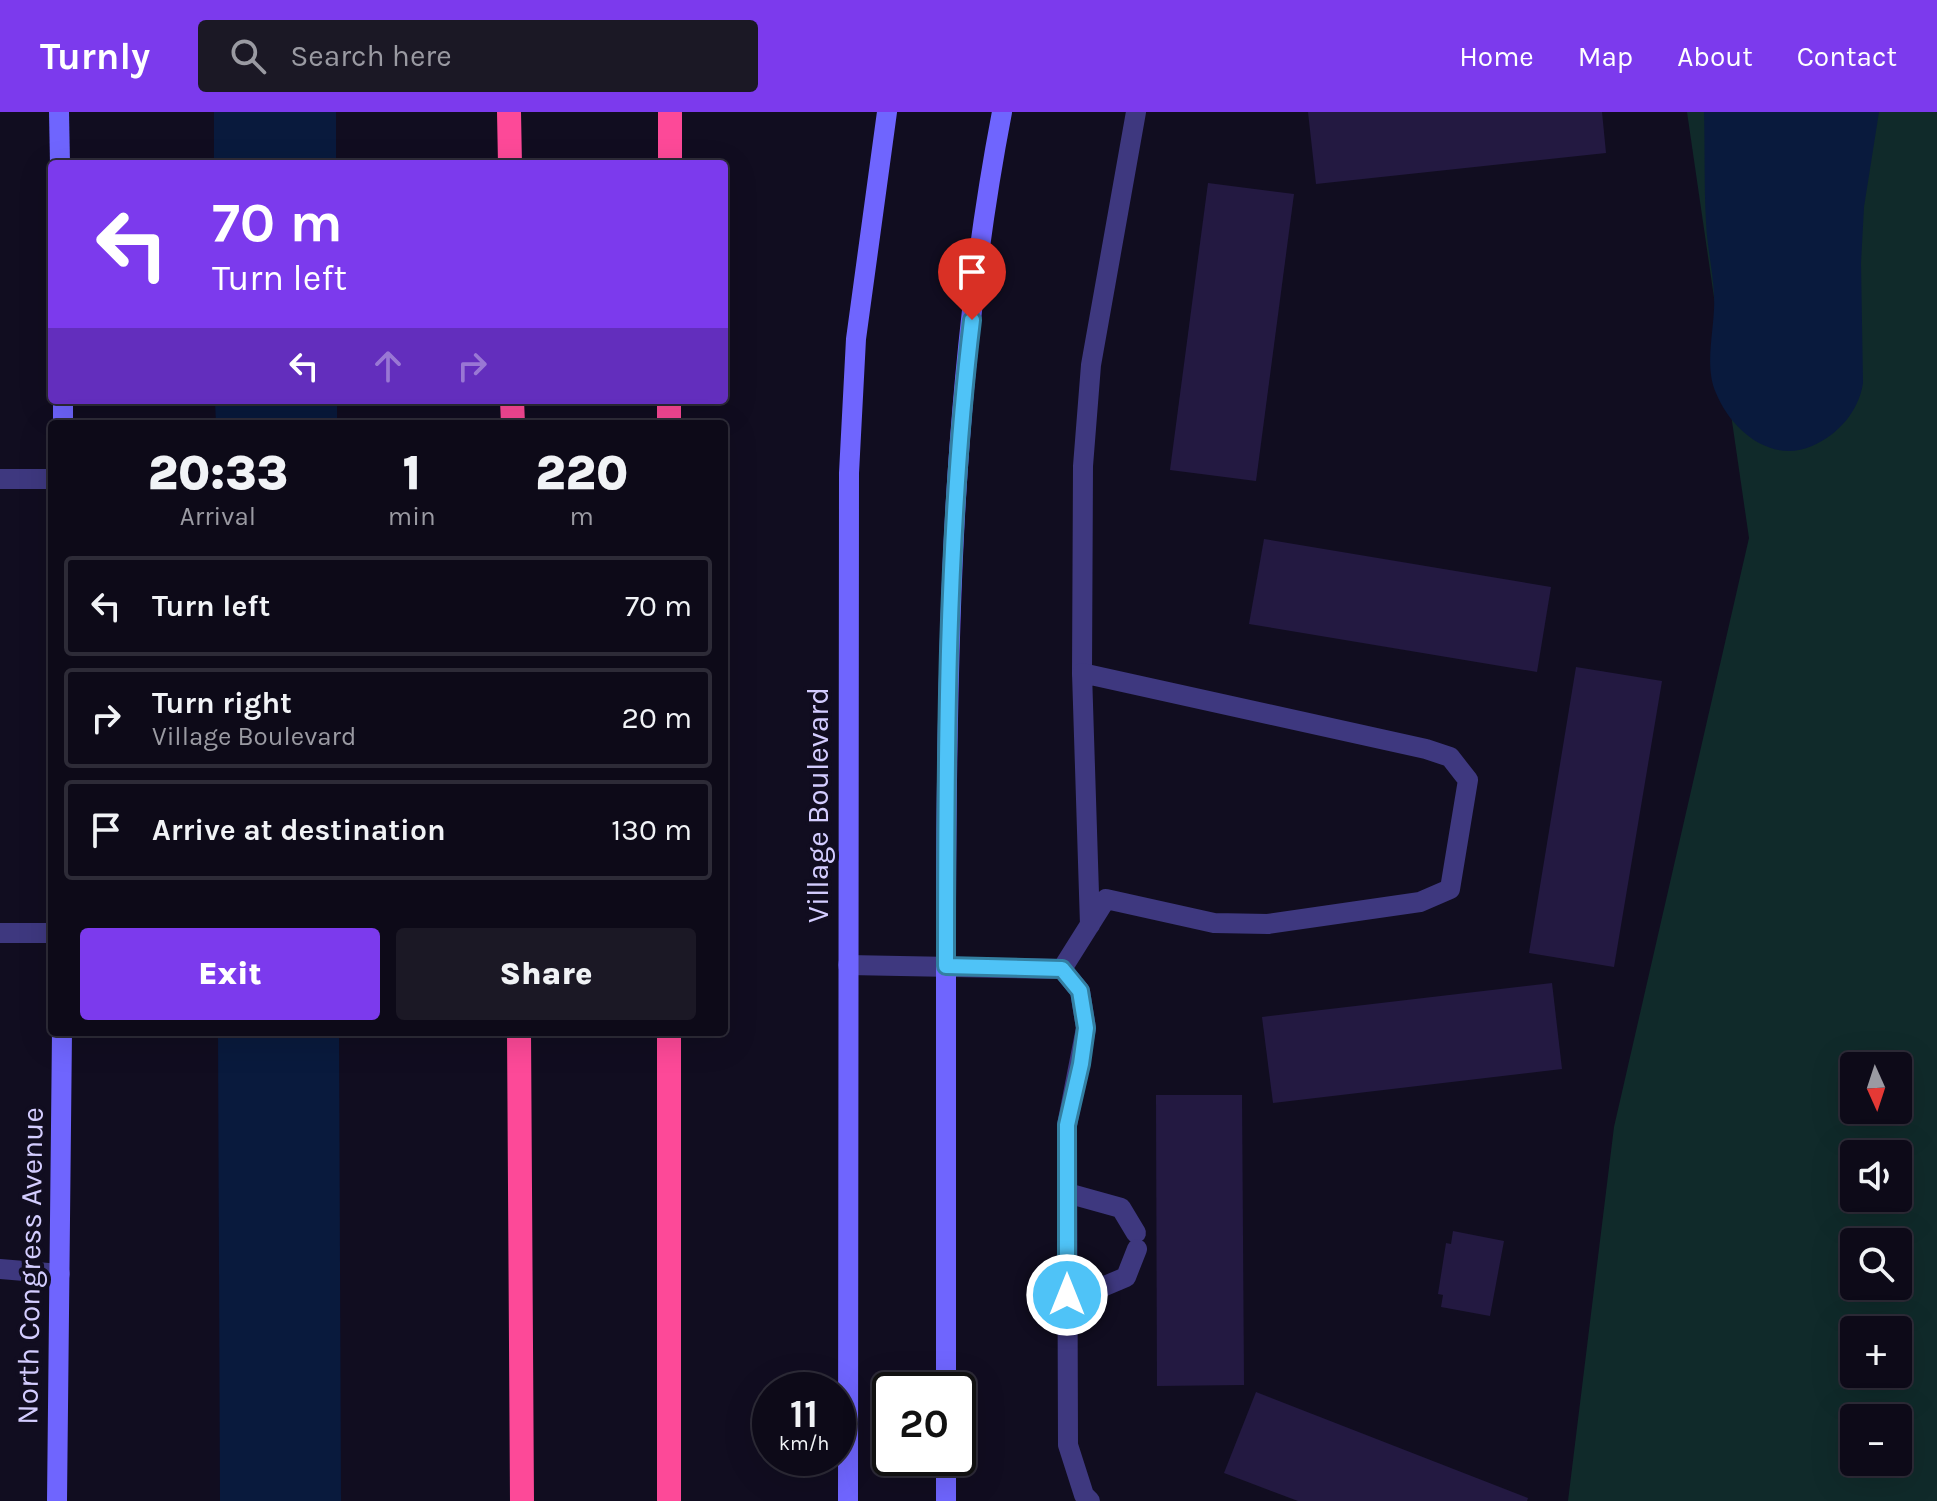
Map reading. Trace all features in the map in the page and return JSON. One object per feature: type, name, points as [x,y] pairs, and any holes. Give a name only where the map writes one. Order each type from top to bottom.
[{"type":"highway","points":[[509,112],[510,160]]},
{"type":"highway","points":[[670,112],[670,160]]},
{"type":"highway","points":[[519,1036],[522,1501]]},
{"type":"highway","points":[[669,1036],[669,1501]]},
{"type":"street","points":[[59,112],[60,160]]},
{"type":"street","name":"Village Boulevard","points":[[848,1501],[850,459],[856,339],[887,112]]},
{"type":"street","points":[[946,1372],[947,711],[957,479],[985,200],[1002,112]]},
{"type":"street","points":[[1090,925],[1082,673],[1083,466],[1091,365],[1136,112]]},
{"type":"street","points":[[0,479],[48,479]]},
{"type":"street","points":[[1062,969],[1106,899],[1214,923],[1268,924],[1420,902],[1450,889],[1468,780],[1450,757],[1426,749],[1082,673]]},
{"type":"street","points":[[0,933],[48,933]]},
{"type":"street","points":[[848,965],[1062,969],[1080,991],[1086,1028],[1067,1125],[1068,1445],[1084,1495],[1090,1501]]},
{"type":"street","name":"North Congress Avenue","points":[[57,1501],[62,1036]]},
{"type":"street","points":[[1067,1193],[1121,1208],[1136,1241],[1126,1277],[1100,1288],[1067,1295]]},
{"type":"street","points":[[0,1269],[60,1274]]},
{"type":"street","points":[[946,1476],[946,1501]]},
{"type":"green space","points":[[1687,112],[1937,112],[1937,1501],[1568,1501],[1614,1127],[1749,538]]},
{"type":"water","points":[[214,112],[336,112],[336,160],[214,160]]},
{"type":"water","points":[[1704,112],[1879,112],[1864,207],[1861,393],[1839,429],[1812,446],[1782,451],[1754,440],[1742,431],[1723,407],[1712,382],[1710,357],[1714,295],[1706,222]]},
{"type":"water","points":[[215,404],[337,404],[337,420],[216,420]]},
{"type":"water","points":[[218,1036],[339,1036],[341,1501],[220,1501]]},
{"type":"building","points":[[1308,112],[1602,112],[1606,153],[1316,184]]},
{"type":"building","points":[[1208,183],[1294,194],[1256,481],[1170,470]]},
{"type":"building","points":[[1264,539],[1551,587],[1537,672],[1249,624]]},
{"type":"building","points":[[1576,667],[1662,681],[1614,967],[1529,953]]},
{"type":"building","points":[[1552,983],[1562,1069],[1273,1103],[1262,1017]]},
{"type":"building","points":[[1156,1095],[1242,1095],[1244,1385],[1157,1386]]},
{"type":"building","points":[[1453,1231],[1504,1241],[1490,1316],[1441,1307],[1443,1295],[1438,1294],[1446,1243],[1451,1244]]},
{"type":"building","points":[[1256,1392],[1528,1498],[1527,1501],[1298,1501],[1224,1473]]},
{"type":"route","points":[[972,320],[957,479],[947,711],[946,966],[1062,969],[1080,991],[1086,1028],[1067,1125],[1067,1295]]}]
